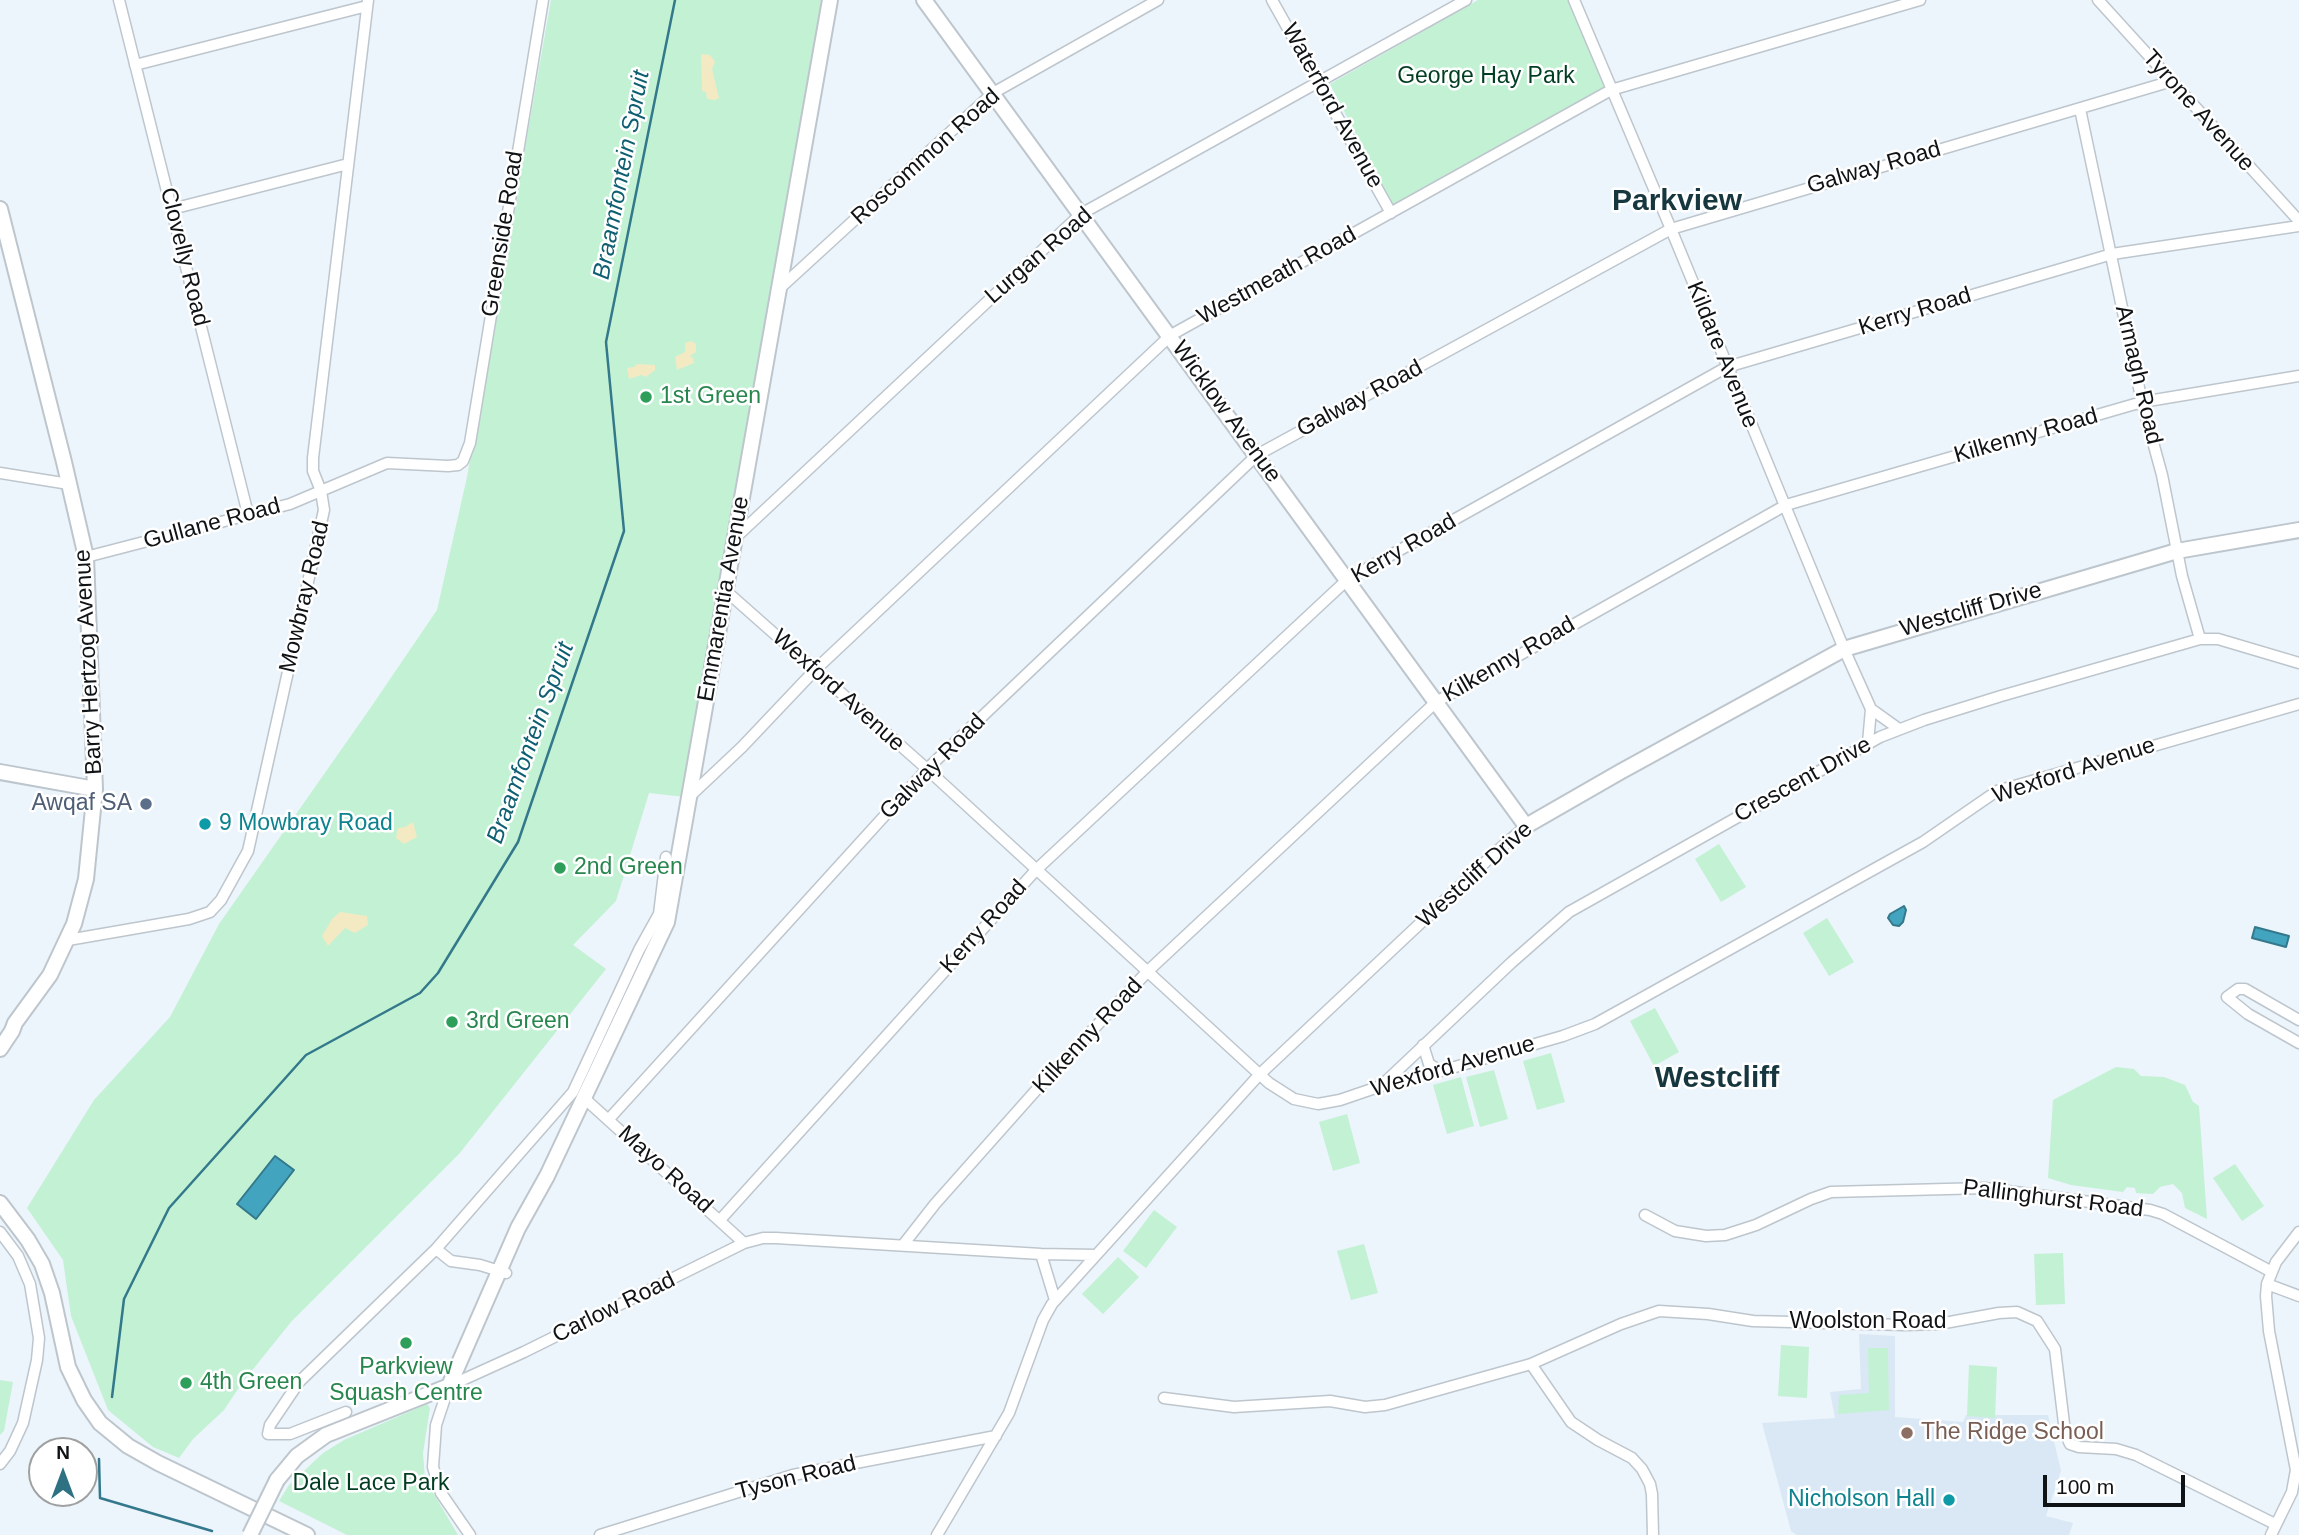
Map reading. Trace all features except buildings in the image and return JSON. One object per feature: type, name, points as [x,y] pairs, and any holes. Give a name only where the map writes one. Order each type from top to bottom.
[{"type":"street","name":"Clovelly Road","points":[[119,0],[248,514]]},
{"type":"street","name":"Greenside Road","points":[[458,465],[466,457],[470,443],[543,0]]},
{"type":"street","name":"Emmarentia Avenue","points":[[449,1386],[503,1271],[533,1198],[547,1176],[667,922],[830,0]]},
{"type":"street","name":"Wicklow Avenue","points":[[925,0],[1526,826]]},
{"type":"street","name":"Roscommon Road","points":[[779,289],[993,93],[1158,0]]},
{"type":"street","name":"Waterford Avenue","points":[[1272,0],[1391,213]]},
{"type":"street","name":"Lurgan Road","points":[[734,538],[1081,215],[1466,0]]},
{"type":"street","name":"Kildare Avenue","points":[[1574,0],[1871,709],[1868,743]]},
{"type":"street","name":"Westmeath Road","points":[[690,796],[742,747],[815,670],[1171,335],[1611,90],[1920,0]]},
{"type":"street","name":"Tyrone Avenue","points":[[2098,0],[2299,224]]},
{"type":"street","points":[[135,65],[368,3]]},
{"type":"street","name":"Mowbray Road","points":[[68,940],[202,915],[216,907],[240,869],[252,838],[323,518],[321,491],[313,471],[313,458],[368,3]]},
{"type":"street","name":"Galway Road","points":[[609,1119],[927,769],[1257,455],[1671,229],[2172,81]]},
{"type":"street","name":"Armagh Road","points":[[2080,109],[2182,576],[2200,639]]},
{"type":"street","points":[[172,209],[348,164]]},
{"type":"street","name":"Barry Hertzog Avenue","points":[[0,209],[86,557],[95,789],[86,879],[68,940],[50,975],[15,1023],[0,1049]]},
{"type":"street","name":"Kerry Road","points":[[720,1220],[1036,870],[1348,579],[1727,367],[2112,254],[2299,224]]},
{"type":"street","name":"Kilkenny Road","points":[[903,1245],[935,1204],[1038,1088],[1149,971],[1436,702],[1786,505],[2143,402],[2299,376]]},
{"type":"street","name":"Gullane Road","points":[[86,557],[290,504],[387,463],[458,465]]},
{"type":"street","points":[[0,473],[69,485]]},
{"type":"street","name":"Westcliff Drive","points":[[936,1535],[1009,1413],[1043,1320],[1055,1300],[1259,1075],[1526,826],[1737,706],[1844,649],[2177,551],[2299,530]]},
{"type":"street","name":"Wexford Avenue","points":[[726,591],[927,769],[1259,1075],[1283,1094],[1308,1103],[1328,1103],[1569,1034],[1595,1024],[1923,842],[1997,791],[2299,704]]},
{"type":"street","name":"Crescent Drive","points":[[1381,1086],[1569,912],[1868,743],[1899,729],[2001,696],[2200,639],[2218,639],[2299,663]]},
{"type":"street","points":[[1871,709],[1899,729]]},
{"type":"street","points":[[0,772],[95,789]]},
{"type":"street","points":[[346,1412],[290,1434],[268,1434],[270,1425],[299,1382],[436,1249],[573,1092],[639,950],[659,915],[666,857]]},
{"type":"street","points":[[2299,1020],[2245,989],[2238,989],[2227,997],[2248,1014],[2299,1043]]},
{"type":"street","name":"Barry Hertzog Avenue","points":[[0,1031],[15,1023]]},
{"type":"street","points":[[1423,1045],[1429,1064],[1441,1071]]},
{"type":"street","name":"Mayo Road","points":[[584,1098],[744,1243]]},
{"type":"street","name":"Pallinghurst Road","points":[[1645,1215],[1675,1231],[1706,1236],[1725,1235],[1756,1225],[1831,1192],[1985,1188],[2150,1210],[2163,1214],[2272,1272]]},
{"type":"street","points":[[0,1203],[42,1264],[52,1293],[68,1367],[84,1400],[100,1423],[128,1446],[158,1463],[307,1535]]},
{"type":"street","points":[[0,1232],[18,1256],[30,1284],[39,1338],[37,1360],[23,1423],[15,1444],[0,1464]]},
{"type":"street","points":[[2273,1530],[2291,1492],[2296,1470],[2265,1304],[2267,1284],[2272,1272],[2281,1254],[2299,1232]]},
{"type":"street","name":"Carlow Road","points":[[250,1535],[277,1480],[297,1456],[326,1435],[449,1386],[524,1352],[744,1243],[776,1238],[1096,1255]]},
{"type":"street","points":[[436,1249],[451,1261],[503,1271]]},
{"type":"street","points":[[1041,1254],[1055,1300]]},
{"type":"street","points":[[2267,1284],[2299,1296]]},
{"type":"street","name":"Woolston Road","points":[[1164,1398],[1234,1407],[1330,1401],[1360,1406],[1385,1405],[1531,1364],[1621,1324],[1659,1311],[1708,1314],[1753,1321],[1852,1325],[1939,1324],[1999,1313],[2023,1313],[2037,1321],[2054,1349],[2065,1432],[2070,1444],[2136,1455],[2273,1530]]},
{"type":"street","points":[[1531,1364],[1571,1422],[1632,1458],[1642,1469],[1652,1494],[1653,1535]]},
{"type":"street","points":[[449,1386],[436,1425],[433,1467],[441,1493],[470,1535]]},
{"type":"street","name":"Tyson Road","points":[[600,1535],[793,1475],[996,1436]]},
{"type":"shaded area","name":"The Ridge School","points":[[1859,1334],[1895,1336],[1895,1417],[1963,1422],[1966,1415],[2048,1415],[2061,1471],[2046,1516],[2073,1523],[2069,1535],[1797,1535],[1791,1531],[1762,1423],[1835,1418],[1830,1392],[1861,1389]]},
{"type":"green space","points":[[551,0],[834,0],[685,797],[649,793],[616,901],[573,945],[606,969],[459,1154],[291,1322],[224,1410],[193,1439],[179,1458],[153,1447],[108,1410],[71,1316],[63,1260],[27,1208],[94,1100],[170,1017],[219,924],[437,610],[467,477]]},
{"type":"green space","name":"George Hay Park","points":[[1478,0],[1568,0],[1609,89],[1394,208],[1330,84]]},
{"type":"green space","points":[[1719,844],[1746,887],[1721,902],[1695,859]]},
{"type":"green space","points":[[1827,918],[1854,962],[1829,976],[1803,933]]},
{"type":"green space","points":[[1655,1008],[1679,1052],[1654,1066],[1630,1021]]},
{"type":"green space","points":[[1551,1053],[1565,1102],[1537,1110],[1523,1061]]},
{"type":"green space","points":[[2116,1067],[2134,1069],[2141,1076],[2164,1077],[2185,1085],[2193,1102],[2199,1106],[2207,1219],[2185,1208],[2182,1193],[2173,1184],[2160,1187],[2153,1194],[2136,1193],[2135,1188],[2127,1187],[2123,1192],[2071,1185],[2048,1178],[2053,1100]]},
{"type":"green space","points":[[1494,1070],[1508,1119],[1480,1127],[1466,1077]]},
{"type":"green space","points":[[1461,1077],[1474,1126],[1447,1134],[1433,1085]]},
{"type":"green space","points":[[1347,1114],[1360,1163],[1333,1171],[1319,1122]]},
{"type":"green space","points":[[2235,1164],[2264,1206],[2242,1221],[2213,1178]]},
{"type":"green space","points":[[1154,1210],[1177,1227],[1146,1268],[1123,1251]]},
{"type":"green space","points":[[1364,1244],[1378,1293],[1351,1300],[1337,1251]]},
{"type":"green space","points":[[2063,1253],[2065,1304],[2036,1305],[2034,1254]]},
{"type":"green space","points":[[1118,1257],[1139,1277],[1103,1314],[1082,1294]]},
{"type":"green space","points":[[1781,1345],[1809,1347],[1807,1398],[1778,1396]]},
{"type":"green space","points":[[1868,1348],[1888,1348],[1889,1410],[1838,1414],[1839,1395],[1869,1393]]},
{"type":"green space","points":[[1969,1365],[1997,1367],[1995,1418],[1967,1416]]},
{"type":"green space","points":[[0,1380],[13,1382],[4,1431],[0,1435]]},
{"type":"green space","name":"Dale Lace Park","points":[[427,1404],[430,1408],[423,1453],[425,1479],[458,1535],[347,1535],[279,1501],[289,1485],[323,1453],[344,1440]]},
{"type":"sand","points":[[701,54],[710,55],[715,62],[712,69],[719,98],[715,100],[707,99],[706,92],[702,91]]},
{"type":"sand","points":[[691,341],[696,344],[696,352],[690,356],[694,363],[677,370],[675,357],[685,352],[685,343]]},
{"type":"sand","points":[[637,364],[655,365],[655,370],[646,377],[641,375],[629,379],[627,368]]},
{"type":"sand","points":[[413,822],[417,837],[404,844],[396,838],[398,828]]},
{"type":"sand","points":[[340,912],[367,916],[368,925],[355,933],[345,928],[328,946],[322,936],[332,919]]},
{"type":"water","points":[[1904,906],[1906,910],[1903,922],[1899,926],[1893,925],[1888,918],[1890,914]]},
{"type":"water","points":[[2255,927],[2289,936],[2286,947],[2252,938]]},
{"type":"water","points":[[275,1156],[294,1170],[256,1219],[237,1204]]},
{"type":"waterway","name":"Braamfontein Spruit","points":[[112,1397],[124,1299],[169,1208],[306,1055],[420,993],[438,973],[518,842],[624,531],[606,342],[675,0]]},
{"type":"waterway","name":"Braamfontein Spruit","points":[[99,1459],[100,1498],[212,1531]]},
{"type":"place","name":"1st Green","points":[[646,397]]},
{"type":"place","name":"Awqaf SA","points":[[146,804]]},
{"type":"place","name":"9 Mowbray Road","points":[[205,824]]},
{"type":"place","name":"2nd Green","points":[[560,868]]},
{"type":"place","name":"3rd Green","points":[[452,1022]]},
{"type":"place","name":"Parkview Squash Centre","points":[[406,1343]]},
{"type":"place","name":"4th Green","points":[[186,1383]]},
{"type":"place","name":"The Ridge School","points":[[1907,1433]]},
{"type":"place","name":"Nicholson Hall","points":[[1949,1500]]},
{"type":"district","name":"Parkview","points":[[1677,202]]},
{"type":"district","name":"Westcliff","points":[[1717,1079]]}]
